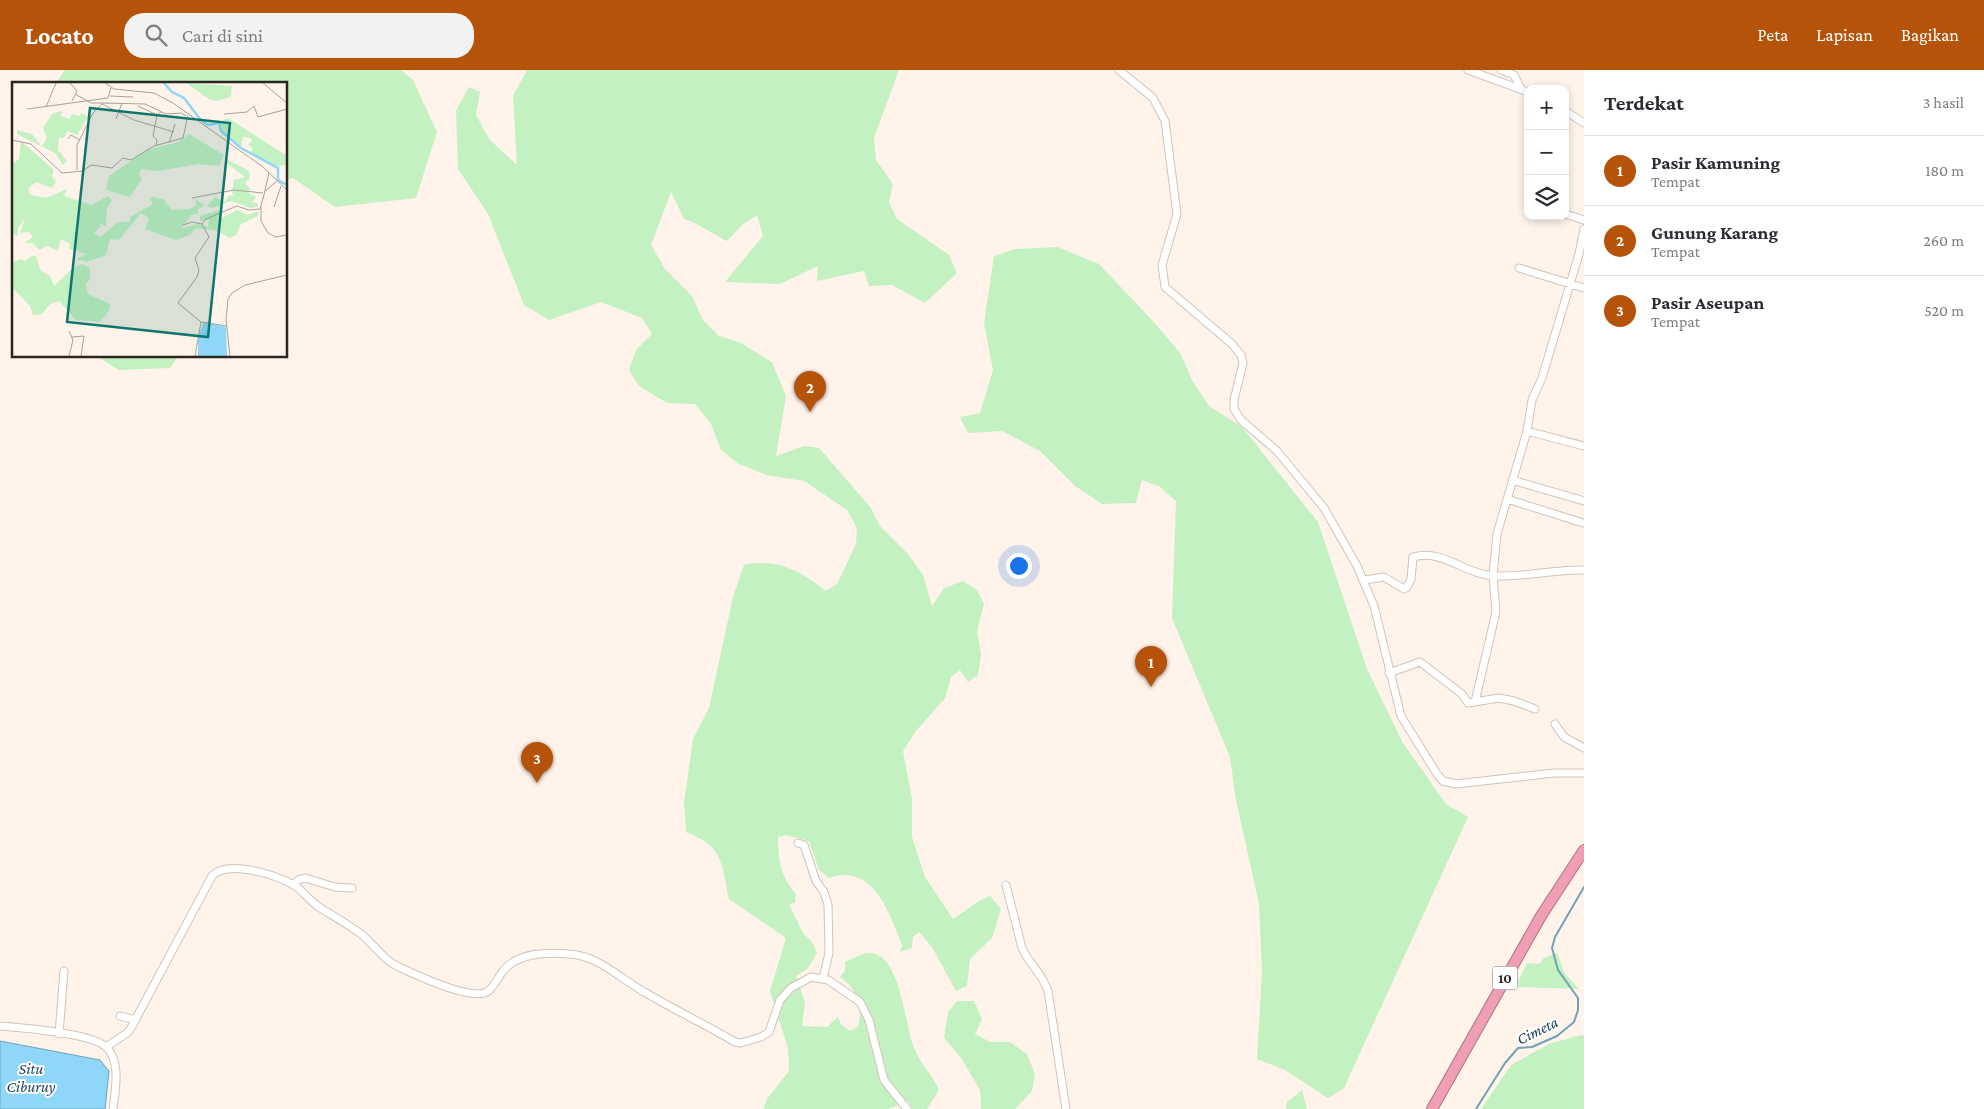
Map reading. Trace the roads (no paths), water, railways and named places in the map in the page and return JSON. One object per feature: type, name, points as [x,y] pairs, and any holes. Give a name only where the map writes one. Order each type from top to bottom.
[{"type":"highway","name":"10","points":[[1432,1109],[1541,916],[1584,850]]},
{"type":"street","points":[[1119,70],[1152,98],[1165,121],[1177,214],[1162,265],[1165,287],[1238,350],[1243,367],[1234,400],[1234,409],[1241,420],[1277,451],[1296,477],[1324,508],[1365,580],[1374,606],[1400,716],[1443,781],[1456,784],[1554,773],[1584,774]]},
{"type":"street","points":[[1468,70],[1524,91]]},
{"type":"street","points":[[1501,70],[1514,75],[1524,91]]},
{"type":"street","points":[[1580,117],[1584,123]]},
{"type":"street","points":[[1569,215],[1584,220]]},
{"type":"street","points":[[1475,702],[1496,612],[1493,575],[1497,534],[1527,431],[1532,400],[1542,378],[1579,254],[1584,229]]},
{"type":"street","points":[[1519,268],[1584,288]]},
{"type":"street","points":[[1527,431],[1584,446]]},
{"type":"street","points":[[1512,480],[1584,501]]},
{"type":"street","points":[[1507,499],[1583,523]]},
{"type":"street","points":[[1365,580],[1384,578],[1404,588],[1407,587],[1411,579],[1413,557],[1420,555],[1438,556],[1477,572],[1493,575],[1584,570]]},
{"type":"street","points":[[1389,673],[1420,662],[1462,694],[1468,703],[1490,699],[1508,699],[1535,708]]},
{"type":"street","points":[[1555,724],[1564,737],[1584,748]]},
{"type":"street","points":[[798,842],[804,845],[816,881],[824,892],[828,905],[829,953],[823,978]]},
{"type":"street","points":[[106,1047],[127,1033],[136,1020],[179,941],[194,907],[216,872],[225,868],[250,870],[293,885],[318,906],[360,933],[391,962],[435,983],[473,993],[486,993],[508,965],[516,960],[527,956],[572,954],[593,960],[644,993],[741,1043],[769,1032],[780,1000],[791,988],[804,979],[823,978],[860,1002],[869,1020],[884,1080],[907,1109]]},
{"type":"street","points":[[293,885],[298,880],[305,878],[335,887],[352,888]]},
{"type":"street","points":[[1006,885],[1022,948],[1045,980],[1048,991],[1066,1109]]},
{"type":"street","points":[[59,1034],[64,971]]},
{"type":"street","points":[[120,1016],[136,1020]]},
{"type":"street","points":[[0,1026],[84,1038],[106,1047],[113,1059],[116,1071],[113,1109]]},
{"type":"water","name":"Situ Ciburuy","points":[[0,1041],[100,1060],[109,1071],[105,1109],[0,1109]]},
{"type":"waterway","name":"Cimeta","points":[[1476,1109],[1505,1063],[1518,1048],[1532,1047],[1557,1036],[1574,1022],[1578,1010],[1578,998],[1558,970],[1552,948],[1555,937],[1584,887]]},
{"type":"place","name":"Gunung Karang","points":[[810,412]]},
{"type":"place","name":"Pasir Kamuning","points":[[1151,687]]},
{"type":"place","name":"Pasir Aseupan","points":[[537,783]]}]
